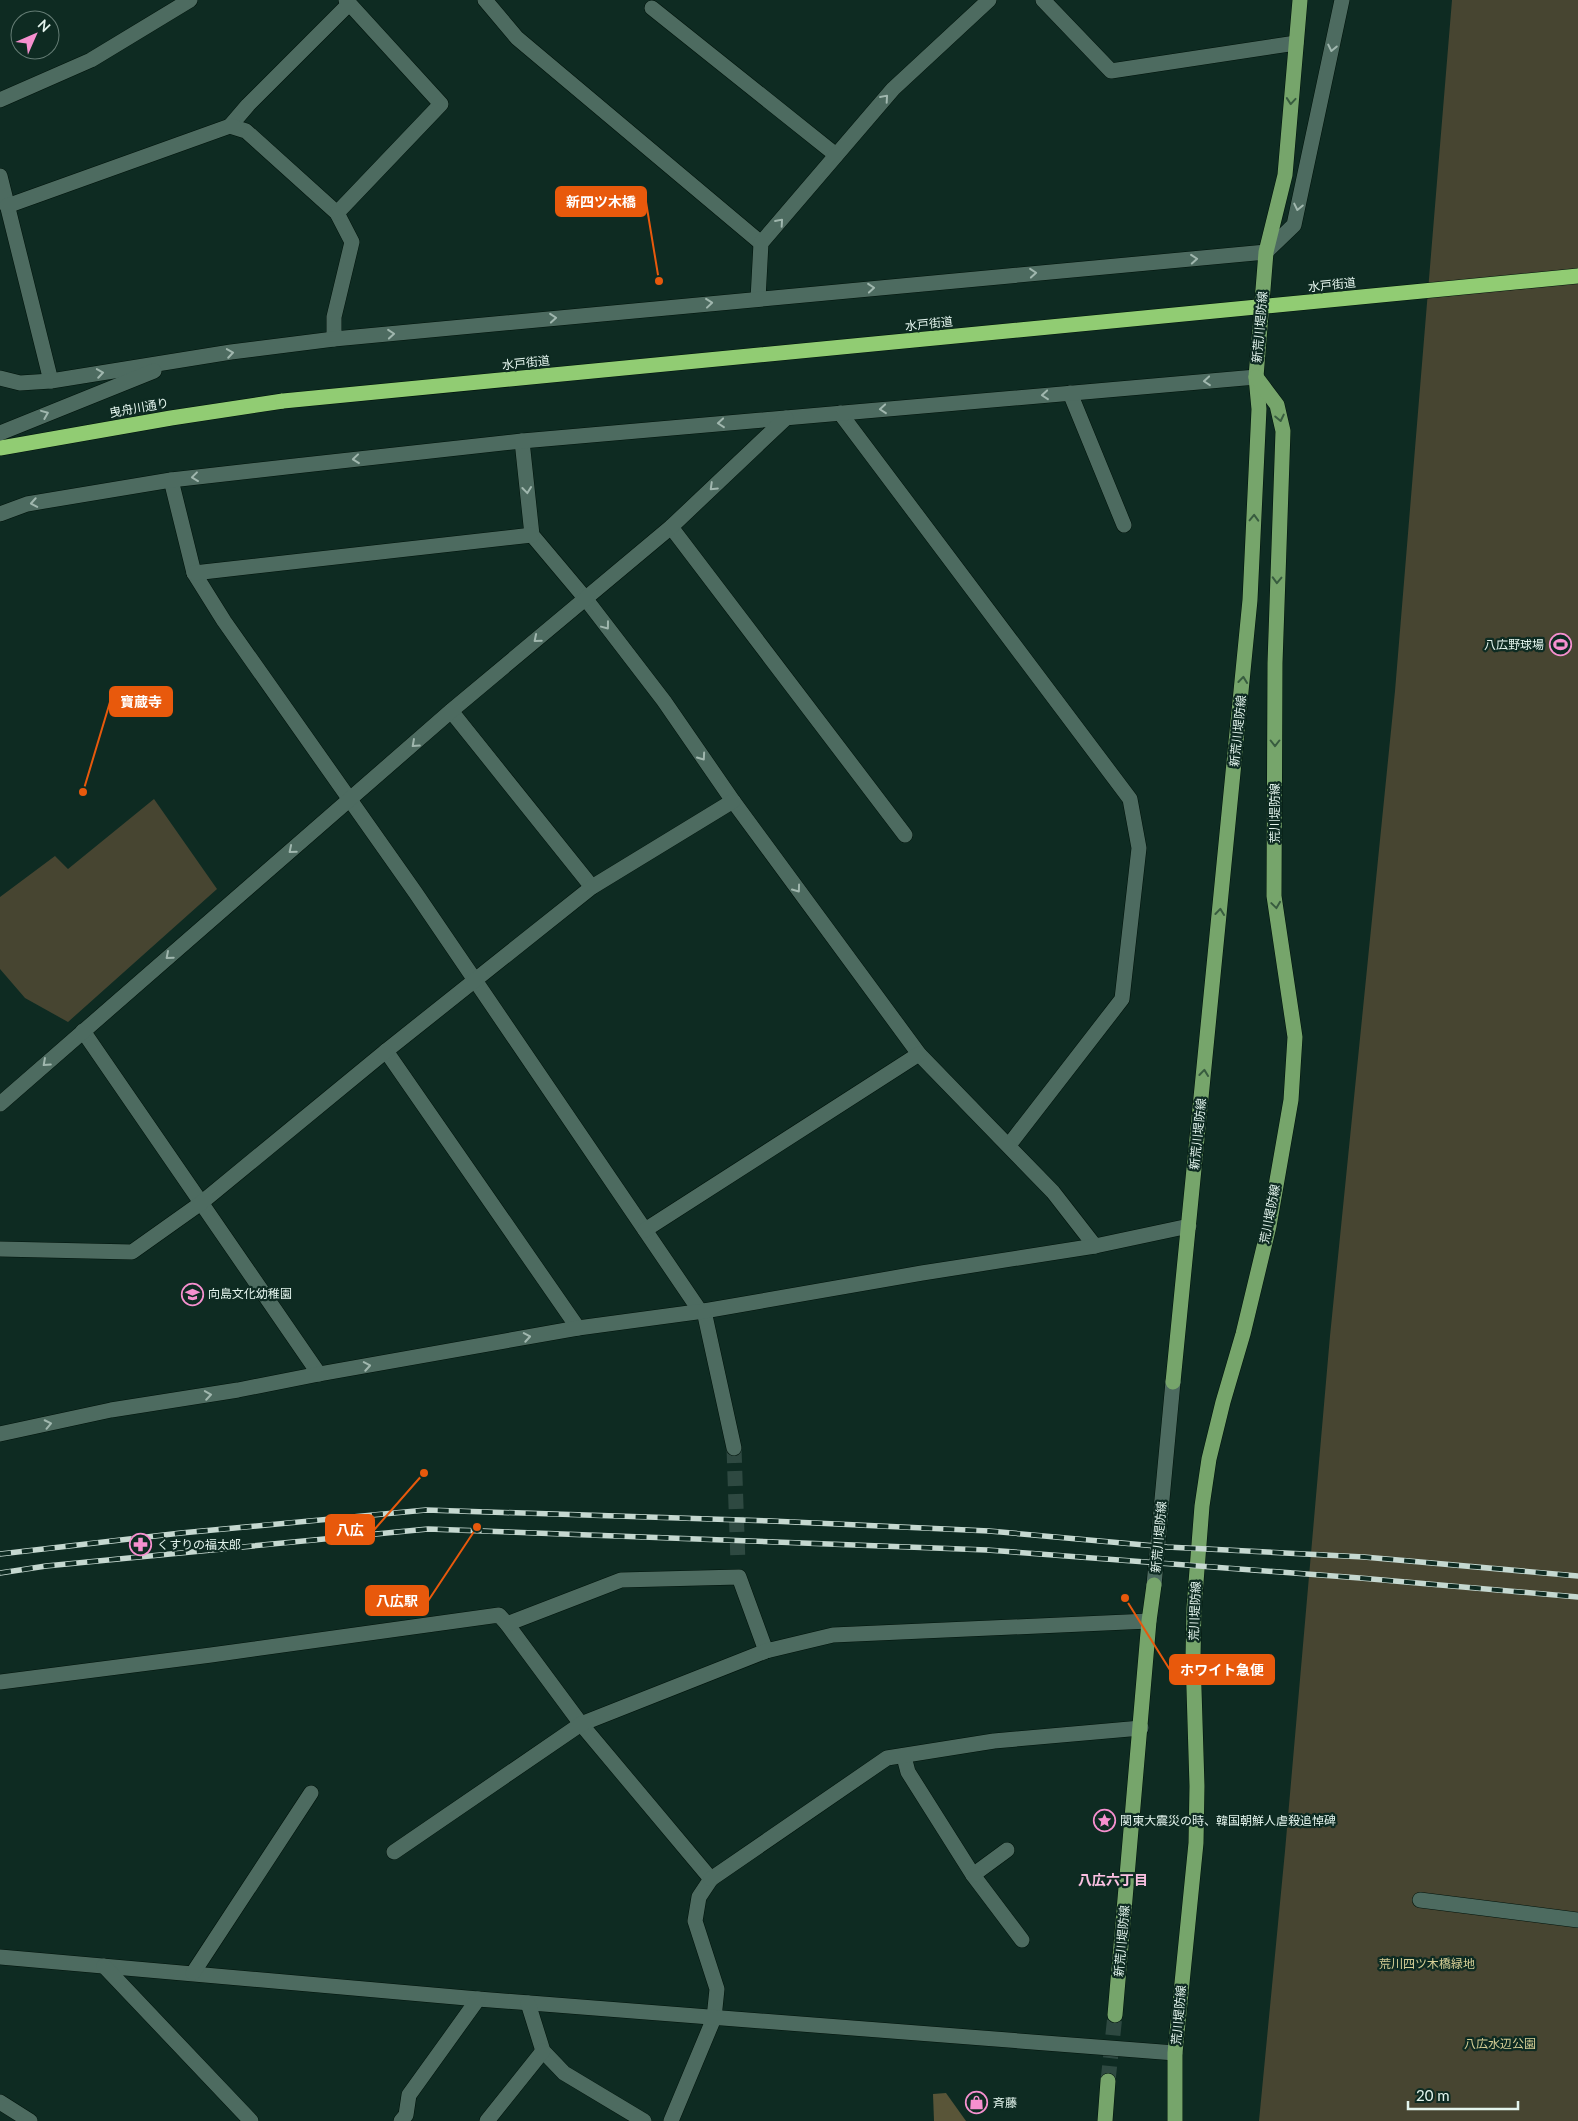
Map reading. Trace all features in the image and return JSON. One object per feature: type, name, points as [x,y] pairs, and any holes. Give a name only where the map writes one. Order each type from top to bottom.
[{"type":"highway","name":"水戸街道","points":[[283,401],[1578,276]]},
{"type":"highway","name":"曳舟川通り","points":[[0,448],[171,418],[283,401]]},
{"type":"main road","name":"新荒川堤防線","points":[[1173,1382],[1250,600],[1259,409],[1256,377],[1266,252],[1285,175],[1300,0]]},
{"type":"main road","name":"荒川堤防線","points":[[1175,2053],[1196,1843],[1194,1598],[1202,1506],[1223,1402],[1243,1334],[1269,1226],[1291,1100],[1295,1036],[1274,896],[1275,663],[1283,431],[1277,405],[1256,377]]},
{"type":"main road","name":"新荒川堤防線","points":[[1115,2015],[1149,1621],[1154,1585]]},
{"type":"main road","points":[[1175,2053],[1175,2121]]},
{"type":"main road","points":[[1105,2121],[1108,2081]]},
{"type":"street","points":[[0,100],[91,60],[150,26],[190,0]]},
{"type":"street","points":[[485,0],[517,38],[761,243]]},
{"type":"street","points":[[758,298],[761,243],[893,89],[989,0]]},
{"type":"street","points":[[1043,0],[1112,71],[1296,42]]},
{"type":"street","points":[[0,378],[20,383],[334,339],[1266,252],[1294,225],[1342,0]]},
{"type":"street","points":[[8,206],[230,126],[348,2],[441,104],[337,213]]},
{"type":"street","points":[[652,8],[836,156]]},
{"type":"street","points":[[230,126],[246,131],[337,213],[352,242],[334,317],[334,339]]},
{"type":"street","points":[[0,176],[50,380]]},
{"type":"street","points":[[0,432],[182,361]]},
{"type":"street","points":[[0,514],[27,504],[171,480],[522,441],[1256,377]]},
{"type":"street","points":[[1070,393],[1124,525]]},
{"type":"street","points":[[840,413],[1130,800],[1139,848],[1122,999],[1009,1145]]},
{"type":"street","points":[[0,1104],[451,711],[671,527],[786,418]]},
{"type":"street","points":[[522,441],[532,535],[585,598],[664,701],[733,801],[919,1054],[1053,1192],[1094,1246]]},
{"type":"street","points":[[171,480],[194,573],[224,621],[702,1311],[734,1448]]},
{"type":"street","points":[[671,527],[904,835]]},
{"type":"street","points":[[194,573],[532,535]]},
{"type":"street","points":[[451,711],[592,887]]},
{"type":"street","points":[[0,1249],[132,1252],[201,1204],[386,1051],[592,887],[733,801]]},
{"type":"street","points":[[83,1030],[201,1204],[320,1374]]},
{"type":"street","points":[[386,1051],[578,1328]]},
{"type":"street","points":[[645,1230],[919,1054]]},
{"type":"street","points":[[0,1434],[111,1410],[238,1390],[578,1328],[702,1311],[1094,1246],[1189,1226]]},
{"type":"street","name":"新荒川堤防線","points":[[1154,1585],[1173,1382]]},
{"type":"street","points":[[507,1624],[621,1580],[738,1570],[766,1651]]},
{"type":"street","points":[[0,1682],[499,1615],[581,1724],[710,1879]]},
{"type":"street","points":[[394,1852],[581,1724],[766,1651],[833,1635],[1149,1621]]},
{"type":"street","points":[[671,2121],[714,2018],[717,1988],[695,1921],[699,1897],[710,1879],[887,1758],[904,1757],[994,1741],[1141,1728]]},
{"type":"street","points":[[904,1757],[908,1772],[973,1875],[1022,1940]]},
{"type":"street","points":[[193,1973],[310,1793]]},
{"type":"street","points":[[973,1875],[1007,1850]]},
{"type":"street","points":[[1420,1900],[1578,1920]]},
{"type":"street","points":[[0,1957],[478,1999],[1175,2053]]},
{"type":"street","points":[[104,1966],[251,2121]]},
{"type":"street","points":[[401,2121],[406,2115],[409,2095],[478,1999]]},
{"type":"street","points":[[528,2003],[543,2051],[564,2073],[644,2121]]},
{"type":"street","points":[[487,2121],[543,2051]]},
{"type":"street","points":[[2,2106],[30,2121]]},
{"type":"green space","name":"荒川四ツ木橋緑地","points":[[1452,0],[1578,0],[1578,2121],[1259,2121],[1285,1851],[1330,1336],[1395,691]]},
{"type":"green space","points":[[154,799],[217,889],[68,1022],[25,998],[0,969],[0,897],[55,856],[68,869]]},
{"type":"shaded area","points":[[946,2093],[966,2121],[934,2121],[933,2094]]},
{"type":"tunnel","points":[[734,1448],[738,1563]]},
{"type":"tunnel","points":[[1108,2081],[1115,2015]]},
{"type":"railway","points":[[0,1554],[181,1533],[426,1510],[771,1521],[989,1531],[1167,1547],[1364,1557],[1578,1576]]},
{"type":"railway","points":[[0,1573],[46,1566],[428,1529],[987,1550],[1360,1578],[1578,1597]]},
{"type":"place","name":"新四ツ木橋","points":[[659,281]]},
{"type":"place","name":"八広野球場","points":[[1560,645]]},
{"type":"place","name":"寶蔵寺","points":[[83,792]]},
{"type":"place","name":"向島文化幼稚園","points":[[192,1294]]},
{"type":"place","name":"八広","points":[[424,1473]]},
{"type":"place","name":"八広駅","points":[[477,1527]]},
{"type":"place","name":"くすりの福太郎","points":[[141,1545]]},
{"type":"place","name":"ホワイト急便","points":[[1125,1598]]},
{"type":"place","name":"関東大震災の時、韓国朝鮮人虐殺追悼碑","points":[[1104,1821]]},
{"type":"place","name":"斉藤","points":[[977,2103]]},
{"type":"district","name":"八広六丁目","points":[[1113,1880]]},
{"type":"park label","name":"八広水辺公園","points":[[1500,2044]]}]
